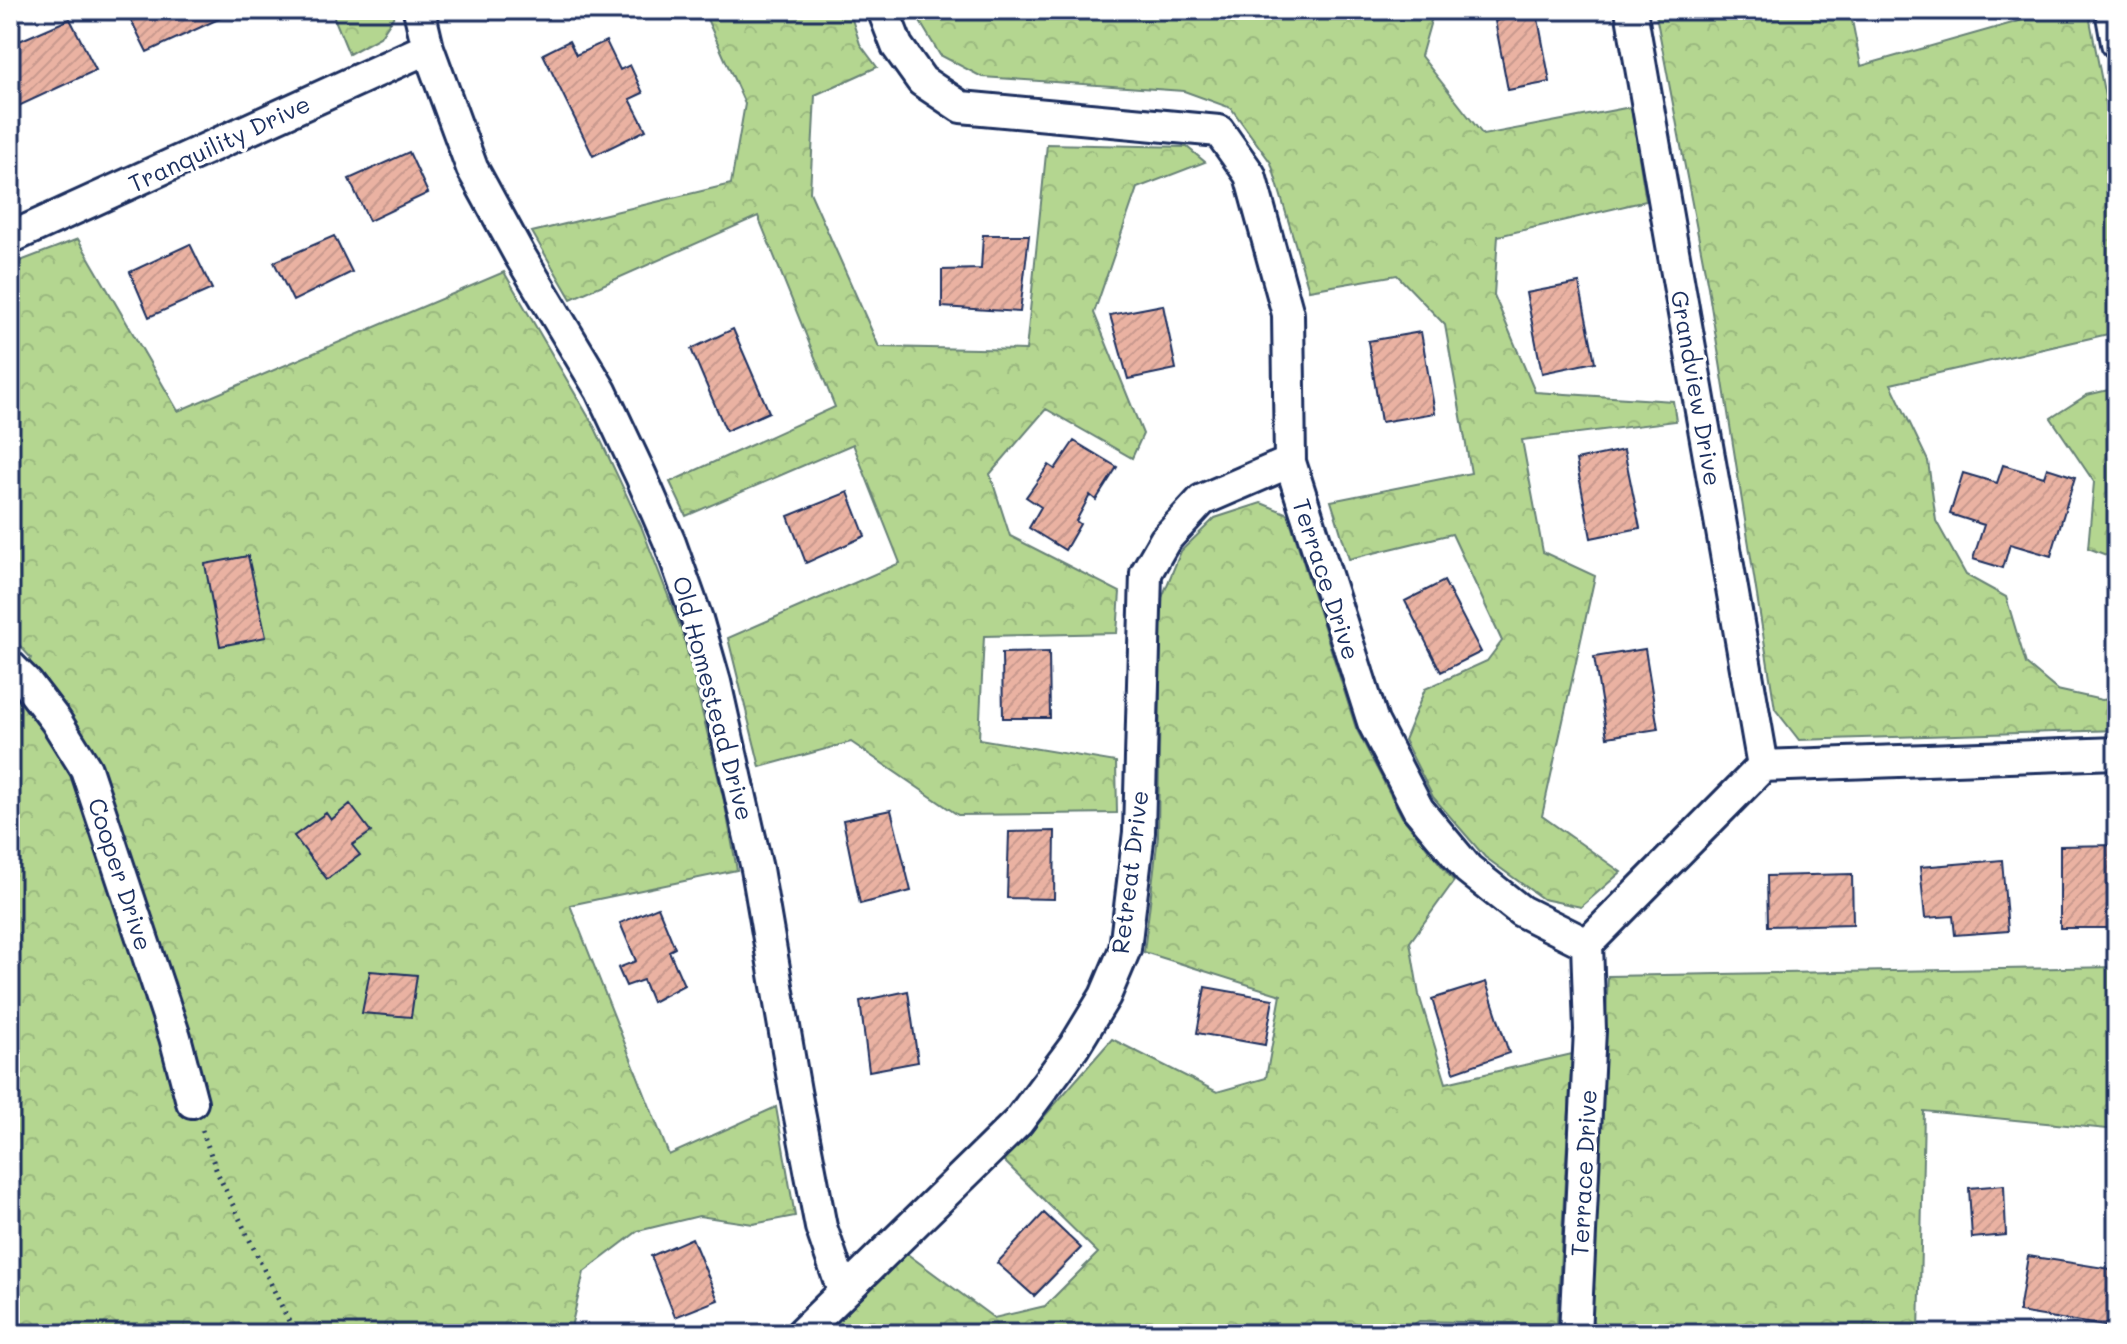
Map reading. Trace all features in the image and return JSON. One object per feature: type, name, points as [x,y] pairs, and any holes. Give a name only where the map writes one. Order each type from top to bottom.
[{"type":"street","name":"Old Homestead Drive","points":[[419,10],[428,48],[472,168],[601,391],[670,543],[697,619],[715,682],[757,869],[821,1227],[843,1291]]},
{"type":"street","name":"Terrace Drive","points":[[883,10],[897,46],[922,81],[961,107],[1219,131],[1250,175],[1288,314],[1290,462],[1373,722],[1418,809],[1468,869],[1521,911],[1587,944],[1590,1030],[1575,1334]]},
{"type":"street","name":"Grandview Drive","points":[[1631,10],[1763,766]]},
{"type":"street","points":[[2111,10],[2117,43]]},
{"type":"street","name":"Tranquility Drive","points":[[10,238],[428,48]]},
{"type":"street","name":"Retreat Drive","points":[[801,1334],[1018,1122],[1074,1047],[1105,996],[1125,949],[1139,832],[1146,573],[1165,540],[1202,500],[1290,462]]},
{"type":"street","name":"Cooper Drive","points":[[10,666],[56,721],[86,769],[175,1037],[192,1102]]},
{"type":"street","points":[[1587,944],[1763,766],[2117,753]]},
{"type":"path","points":[[192,1102],[217,1172],[295,1334]]},
{"type":"green space","points":[[331,10],[396,10],[396,13],[380,37],[349,54]]},
{"type":"green space","points":[[703,10],[849,10],[860,44],[877,67],[815,95],[810,192],[879,347],[1026,350],[1047,144],[1187,147],[1205,162],[1137,188],[1094,313],[1143,434],[1132,458],[1046,409],[990,474],[1010,536],[1120,592],[1117,633],[984,636],[979,739],[1116,762],[1117,813],[958,815],[851,742],[760,767],[728,638],[900,563],[853,444],[686,516],[670,482],[835,407],[758,216],[571,299],[532,232],[731,184],[745,104]]},
{"type":"green space","points":[[913,10],[1434,10],[1421,56],[1483,135],[1631,107],[1646,201],[1498,236],[1494,295],[1535,392],[1673,401],[1676,421],[1522,440],[1543,552],[1595,576],[1542,816],[1621,872],[1581,907],[1543,899],[1485,857],[1433,797],[1404,740],[1425,689],[1487,661],[1502,641],[1452,534],[1349,559],[1331,501],[1471,473],[1445,325],[1397,275],[1309,290],[1271,163],[1231,108],[1184,91],[982,77],[940,55]]},
{"type":"green space","points":[[1655,10],[1850,10],[1861,66],[2037,16],[2037,10],[2088,10],[2117,158],[2117,332],[1891,384],[1928,461],[1936,521],[1966,575],[2006,597],[2026,664],[2057,690],[2102,700],[2117,698],[2117,730],[1799,740],[1775,709],[1708,287]]},
{"type":"green space","points":[[78,239],[178,411],[504,272],[595,428],[641,526],[683,634],[725,805],[737,870],[570,905],[669,1155],[776,1107],[795,1216],[753,1224],[699,1216],[638,1231],[584,1272],[572,1323],[575,1334],[10,1334],[10,704],[31,658],[10,635],[10,265]]},
{"type":"green space","points":[[2117,388],[2117,559],[2088,548],[2094,482],[2051,418],[2087,395]]},
{"type":"green space","points":[[1261,503],[1288,514],[1356,728],[1402,817],[1454,881],[1410,942],[1419,995],[1446,1083],[1572,1054],[1557,1324],[1419,1321],[1400,1334],[824,1334],[906,1253],[994,1318],[1045,1306],[1098,1253],[1003,1160],[1112,1039],[1217,1092],[1266,1078],[1281,995],[1144,952],[1158,836],[1161,600],[1181,551],[1215,518]]},
{"type":"green space","points":[[2117,967],[2117,1130],[1924,1111],[1919,1334],[1589,1334],[1608,976]]},
{"type":"building","points":[[126,10],[238,10],[147,52]]},
{"type":"building","points":[[1537,13],[1550,82],[1508,90],[1495,21]]},
{"type":"building","points":[[70,19],[96,70],[10,110],[10,45]]},
{"type":"building","points":[[569,41],[576,55],[606,41],[620,70],[630,65],[643,93],[630,99],[646,130],[593,156],[543,54]]},
{"type":"building","points":[[409,152],[428,193],[369,221],[349,179]]},
{"type":"building","points":[[983,235],[1029,235],[1020,312],[942,307],[942,270],[981,269]]},
{"type":"building","points":[[334,236],[352,272],[293,301],[274,262]]},
{"type":"building","points":[[190,244],[212,289],[149,317],[130,272]]},
{"type":"building","points":[[1579,283],[1595,362],[1542,373],[1526,293]]},
{"type":"building","points":[[1163,305],[1176,369],[1128,379],[1110,315]]},
{"type":"building","points":[[733,329],[769,412],[726,431],[691,349]]},
{"type":"building","points":[[1421,332],[1435,413],[1381,422],[1368,341]]},
{"type":"building","points":[[1074,441],[1117,467],[1096,500],[1090,495],[1076,521],[1080,524],[1065,550],[1029,528],[1041,507],[1026,497],[1049,465],[1055,469]]},
{"type":"building","points":[[1624,450],[1640,528],[1591,538],[1576,460]]},
{"type":"building","points":[[2003,465],[2044,477],[2047,468],[2075,477],[2051,556],[2010,544],[2003,568],[1973,559],[1984,525],[1950,514],[1963,473],[1997,483]]},
{"type":"building","points":[[848,492],[865,536],[806,563],[788,516]]},
{"type":"building","points":[[248,556],[266,637],[220,646],[205,564]]},
{"type":"building","points":[[1444,581],[1481,652],[1441,672],[1405,601]]},
{"type":"building","points":[[1645,649],[1658,729],[1607,737],[1594,657]]},
{"type":"building","points":[[1049,652],[1050,718],[1003,718],[1002,653]]},
{"type":"building","points":[[350,804],[371,832],[352,845],[360,855],[327,879],[294,836],[326,813],[331,820]]},
{"type":"building","points":[[891,810],[911,891],[860,904],[843,820]]},
{"type":"building","points":[[1055,831],[1054,899],[1007,898],[1009,832]]},
{"type":"building","points":[[2117,845],[2117,928],[2060,928],[2060,846]]},
{"type":"building","points":[[2002,860],[2008,931],[1955,935],[1953,916],[1925,918],[1920,867]]},
{"type":"building","points":[[1852,874],[1853,924],[1768,926],[1767,876]]},
{"type":"building","points":[[658,907],[675,948],[669,951],[684,985],[652,1002],[643,980],[626,986],[618,968],[636,961],[620,923]]},
{"type":"building","points":[[370,971],[417,975],[411,1017],[362,1013]]},
{"type":"building","points":[[1486,982],[1509,1053],[1454,1072],[1432,999]]},
{"type":"building","points":[[1205,987],[1273,999],[1265,1045],[1197,1033]]},
{"type":"building","points":[[908,991],[918,1062],[869,1071],[860,1001]]},
{"type":"building","points":[[2004,1185],[2006,1235],[1972,1238],[1969,1188]]},
{"type":"building","points":[[1044,1213],[1081,1248],[1034,1296],[997,1263]]},
{"type":"building","points":[[692,1238],[718,1300],[675,1317],[651,1256]]},
{"type":"building","points":[[2028,1256],[2117,1270],[2117,1328],[2019,1312]]}]
